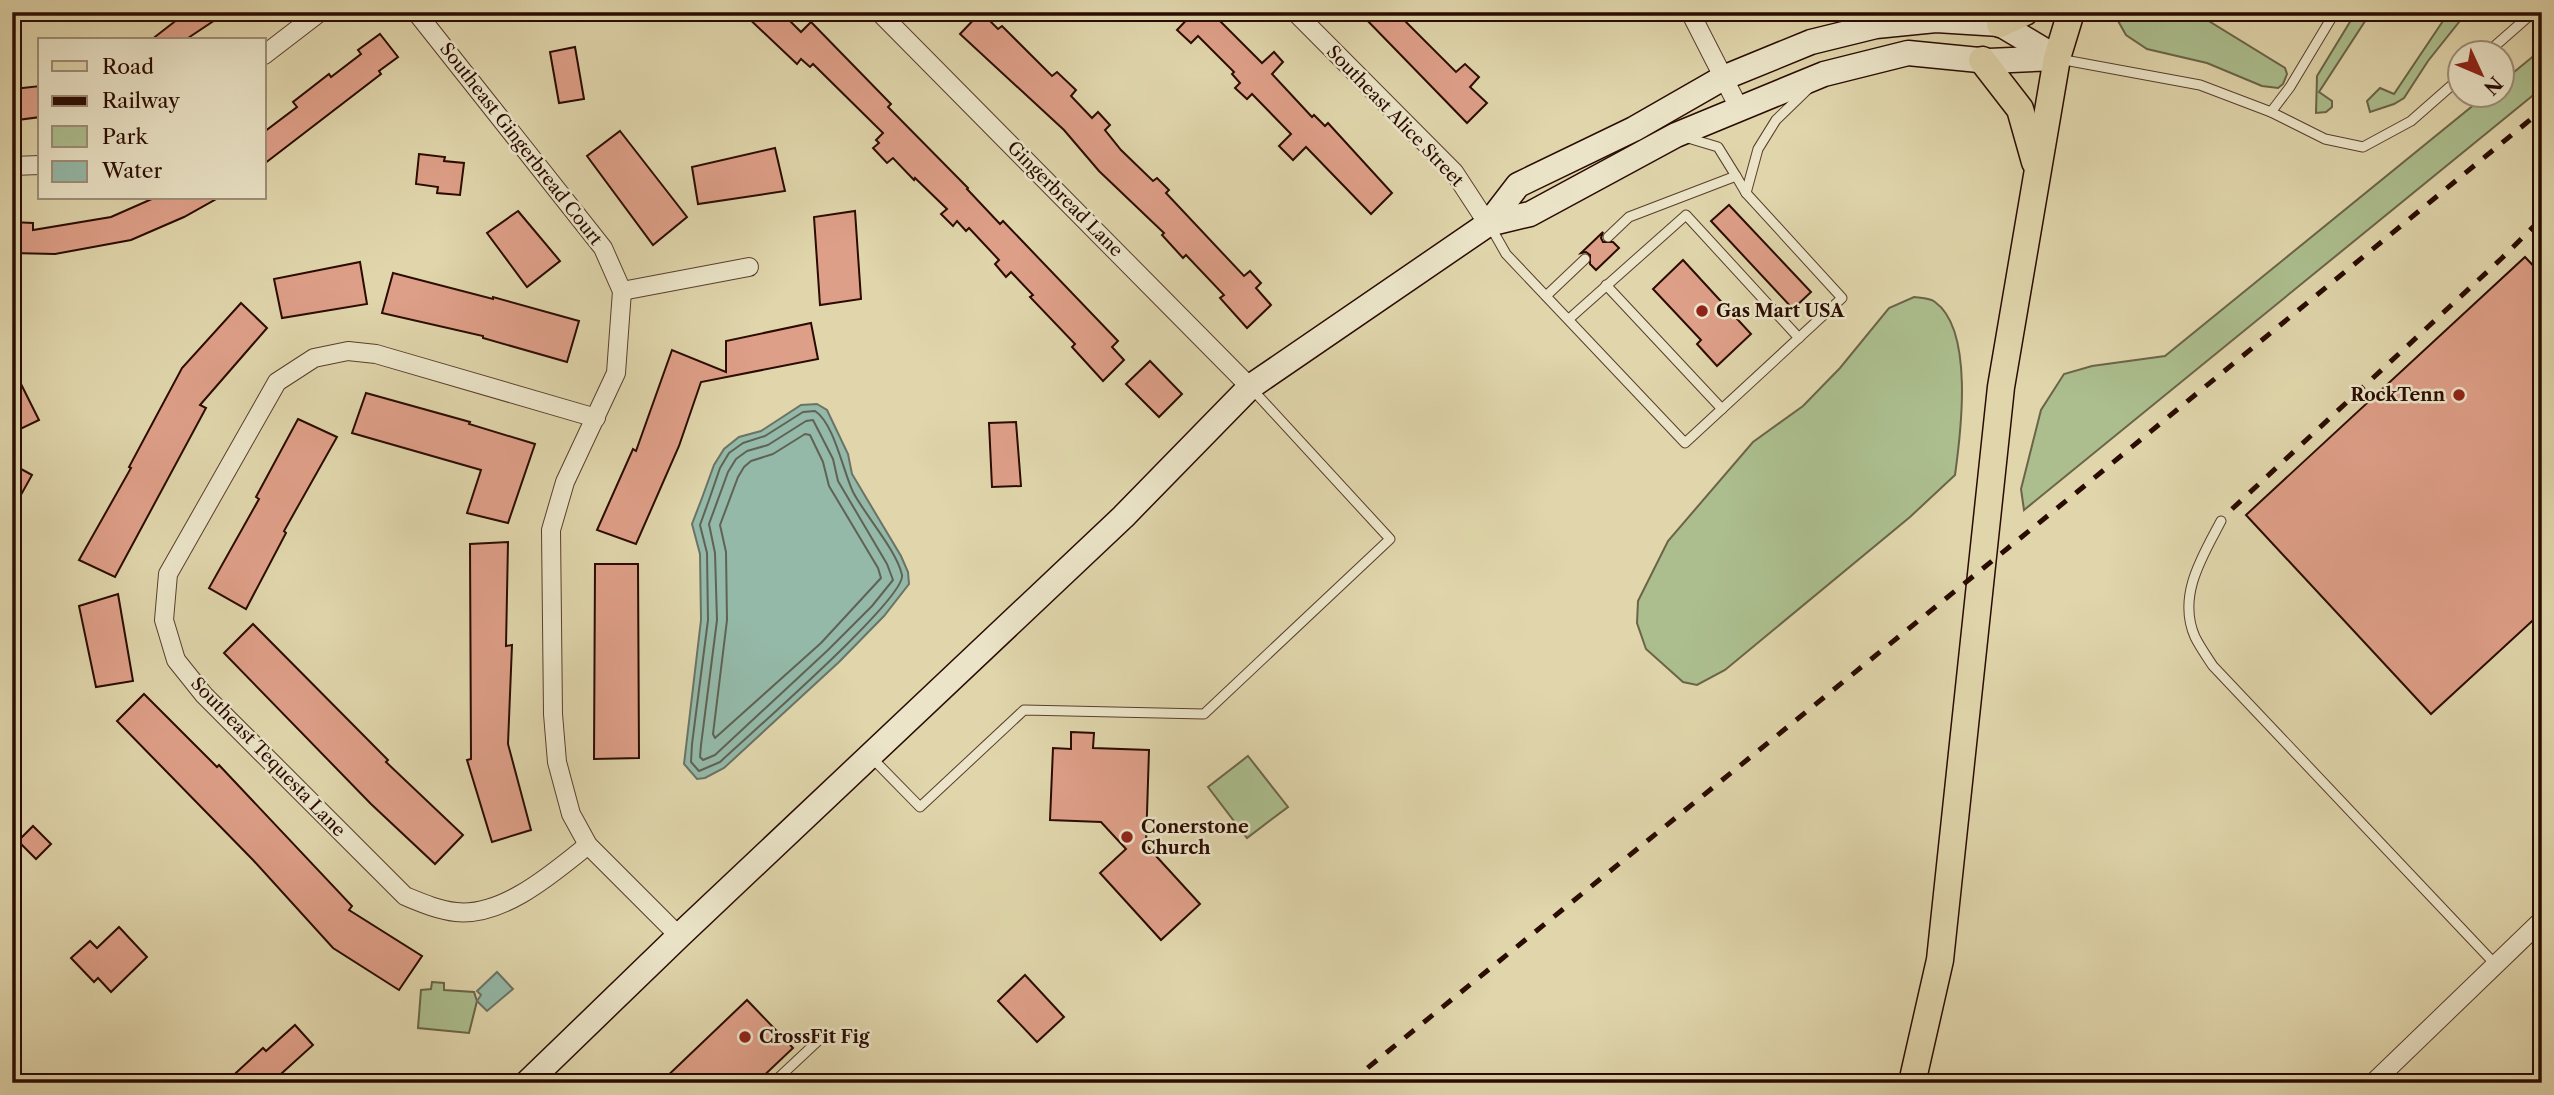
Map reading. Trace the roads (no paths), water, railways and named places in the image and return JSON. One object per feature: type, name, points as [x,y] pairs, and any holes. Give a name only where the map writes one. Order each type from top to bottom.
[{"type":"main road","points":[[2000,24],[2025,12]]},
{"type":"main road","points":[[1912,1083],[1940,960],[2001,387],[2057,58],[2071,12]]},
{"type":"main road","points":[[531,1081],[679,936],[1123,517],[1250,387],[1488,224],[1518,185],[1634,129],[1723,78],[1811,42],[1876,26],[1936,20],[2000,24],[2057,58]]},
{"type":"main road","points":[[1488,224],[1530,214],[1676,135],[1824,74],[1908,53],[1982,60],[2057,58]]},
{"type":"main road","points":[[1982,60],[2020,109],[2038,172]]},
{"type":"street","points":[[266,53],[320,12]]},
{"type":"street","name":"Southeast Gingerbread Court","points":[[416,12],[603,248],[622,291],[616,373],[565,482],[551,530],[553,714],[557,762],[571,814],[588,845],[679,936]]},
{"type":"street","name":"Gingerbread Lane","points":[[879,12],[1250,387]]},
{"type":"street","name":"Southeast Alice Street","points":[[1295,12],[1454,172],[1488,224]]},
{"type":"street","points":[[1690,12],[1739,108]]},
{"type":"street","points":[[12,166],[38,165]]},
{"type":"street","points":[[622,291],[749,267]]},
{"type":"street","name":"Southeast Tequesta Lane","points":[[588,845],[539,884],[500,905],[459,913],[432,908],[405,896],[204,695],[176,660],[164,620],[168,575],[276,383],[314,358],[348,351],[376,354],[596,418]]},
{"type":"street","points":[[2373,1083],[2542,920]]},
{"type":"lane","points":[[2271,112],[2290,87],[2334,12]]},
{"type":"lane","points":[[2504,38],[2529,16],[2539,12]]},
{"type":"lane","points":[[2057,58],[2200,85],[2271,112],[2325,139],[2363,147],[2411,121],[2446,90]]},
{"type":"lane","points":[[1746,193],[1758,149],[1776,120],[1824,74]]},
{"type":"lane","points":[[1488,224],[1506,254],[1685,443],[1842,298],[1746,193],[1718,147],[1676,135]]},
{"type":"lane","points":[[1608,237],[1629,217],[1736,176]]},
{"type":"lane","points":[[1678,199],[1686,215],[1799,338]]},
{"type":"lane","points":[[1569,319],[1686,215]]},
{"type":"lane","points":[[1546,296],[1585,259]]},
{"type":"lane","points":[[1606,285],[1722,409]]},
{"type":"lane","points":[[871,757],[920,807],[1024,710],[1204,715],[1390,539],[1250,387]]},
{"type":"lane","points":[[2221,521],[2197,567],[2187,601],[2194,635],[2213,666],[2495,964]]},
{"type":"lane","points":[[773,1083],[820,1040]]},
{"type":"water","points":[[817,404],[827,410],[848,454],[852,474],[901,556],[908,572],[909,584],[884,616],[839,662],[724,768],[697,779],[684,764],[701,620],[700,554],[692,524],[714,465],[724,449],[739,437],[761,431],[801,405]]},
{"type":"water","points":[[497,972],[513,989],[487,1011],[477,1001],[481,995],[477,991]]},
{"type":"railway","points":[[1349,1083],[2077,492],[2542,110]]},
{"type":"railway","points":[[2232,509],[2542,218]]},
{"type":"place","name":"Gas Mart USA","points":[[1702,311]]},
{"type":"place","name":"RockTenn","points":[[2459,395]]},
{"type":"place","name":"Conerstone Church","points":[[1127,837]]},
{"type":"place","name":"CrossFit Fig","points":[[745,1037]]}]
